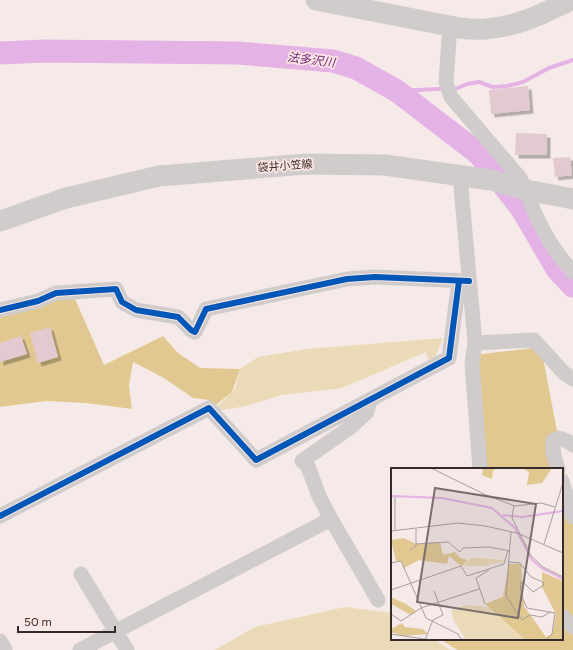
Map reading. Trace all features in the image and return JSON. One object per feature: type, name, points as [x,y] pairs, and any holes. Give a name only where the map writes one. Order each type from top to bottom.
[{"type":"main road","points":[[316,0],[460,28],[484,30],[510,26],[531,19],[571,0]]},
{"type":"main road","name":"袋井小笠線","points":[[0,221],[66,198],[159,176],[307,164],[385,165],[491,180],[524,189],[573,199]]},
{"type":"street","points":[[450,26],[446,82],[451,97],[520,178],[539,223],[564,262],[573,272]]},
{"type":"street","points":[[460,176],[464,281],[475,343],[472,364],[480,468]]},
{"type":"street","points":[[0,310],[38,301],[56,293],[116,289],[122,302],[136,310],[178,317],[195,332],[206,309],[347,279],[375,278],[464,281]]},
{"type":"street","points":[[0,516],[209,408],[256,460],[449,358],[464,281]]},
{"type":"street","points":[[475,343],[534,340],[564,373],[573,379]]},
{"type":"street","points":[[370,400],[367,412],[352,426],[302,461],[306,464],[319,496],[331,519],[378,600]]},
{"type":"street","points":[[558,468],[553,452],[553,441],[559,438],[573,445]]},
{"type":"street","points":[[563,484],[573,517]]},
{"type":"street","points":[[80,650],[331,519]]},
{"type":"street","points":[[81,574],[127,650]]},
{"type":"street","points":[[563,617],[573,627]]},
{"type":"street","points":[[0,641],[5,650]]},
{"type":"shaded area","points":[[72,292],[104,365],[163,336],[178,353],[200,368],[240,369],[232,392],[211,409],[209,400],[193,398],[164,378],[133,362],[129,386],[132,409],[86,403],[46,401],[0,407],[0,310]]},
{"type":"shaded area","points":[[443,338],[431,368],[426,352],[342,388],[282,395],[246,406],[212,412],[235,389],[240,369],[258,357],[307,349]]},
{"type":"shaded area","points":[[541,347],[573,515],[573,650],[457,650],[442,640],[563,640],[563,468],[472,468],[473,355]]},
{"type":"shaded area","points":[[345,607],[391,613],[391,640],[435,640],[451,650],[215,650],[255,627]]},
{"type":"building","points":[[528,86],[530,110],[491,114],[489,90]]},
{"type":"building","points":[[516,133],[547,134],[547,155],[515,155]]},
{"type":"building","points":[[570,157],[572,175],[555,177],[553,158]]},
{"type":"building","points":[[50,327],[58,357],[38,363],[30,333]]},
{"type":"building","points":[[21,336],[27,354],[0,362],[0,343]]},
{"type":"waterway","name":"法多沢川","points":[[0,53],[44,51],[238,53],[333,61],[356,68],[397,91],[479,154],[522,209],[557,269],[573,286]]},
{"type":"waterway","points":[[397,91],[458,88],[467,84],[479,82],[493,87],[507,86],[523,82],[549,68],[573,60]]},
{"type":"cycle path","points":[[0,310],[38,301],[56,293],[116,289],[122,302],[136,310],[178,317],[195,332],[206,309],[347,279],[375,277],[469,281]]},
{"type":"cycle path","points":[[0,516],[209,408],[256,460],[449,358],[459,281]]}]
